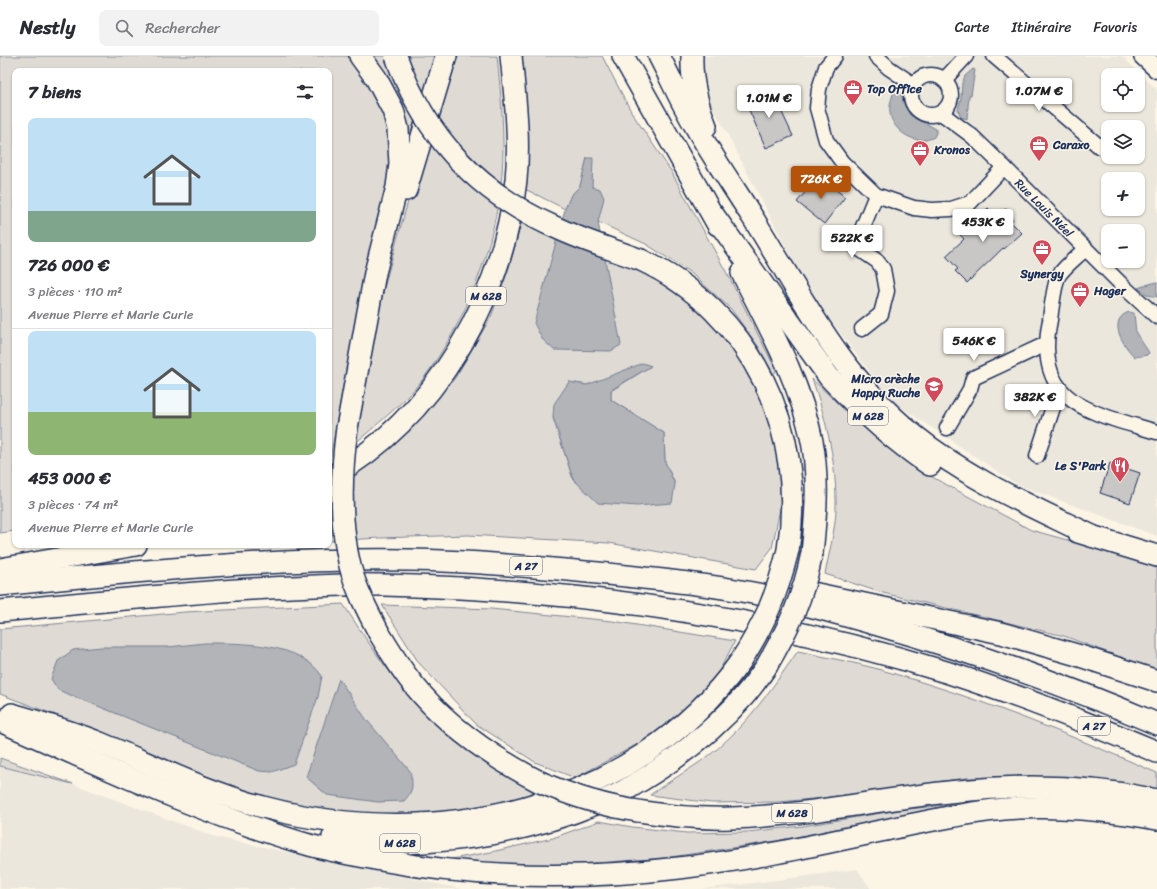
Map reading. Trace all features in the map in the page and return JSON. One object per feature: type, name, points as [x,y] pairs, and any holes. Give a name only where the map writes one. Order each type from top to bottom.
[{"type":"highway","name":"M 628","points":[[360,56],[376,78],[393,110],[398,129],[400,164],[397,187],[375,273],[347,428],[342,479],[345,540],[359,592],[379,633],[398,665],[413,685],[446,718],[501,760],[540,782],[588,801],[638,812],[673,817],[732,818],[774,816],[958,791],[1032,787],[1097,790],[1157,800]]},
{"type":"highway","name":"M 628","points":[[0,711],[82,736],[206,788],[266,808],[317,819],[364,824],[437,822],[506,813],[538,805],[576,791],[604,778],[649,751],[687,721],[716,693],[740,662],[760,630],[769,611],[782,575],[788,550],[792,508],[789,459],[779,416],[759,372],[732,331],[702,300],[672,277],[641,260],[558,229],[515,206],[480,182],[450,153],[430,125],[412,95],[396,56]]},
{"type":"highway","name":"M 628","points":[[366,328],[446,56]]},
{"type":"highway","name":"M 628","points":[[332,476],[344,470],[379,443],[428,393],[460,347],[483,303],[498,266],[507,229],[516,179],[516,122],[511,56]]},
{"type":"highway","name":"M 628","points":[[0,716],[90,749],[214,801],[299,829],[338,838],[368,842],[406,843],[451,840],[497,833],[538,823],[616,795],[660,769],[690,748],[720,722],[745,695],[766,667],[796,612],[806,580],[812,553],[816,517],[816,489],[812,442],[805,412],[793,378],[778,346],[712,213],[623,56]]},
{"type":"highway","name":"M 628","points":[[659,56],[694,124],[796,290],[829,342],[860,383],[893,417],[942,456],[980,480],[1092,536]]},
{"type":"highway","points":[[692,56],[693,77],[700,111],[752,217]]},
{"type":"highway","name":"M 628","points":[[712,213],[829,377],[878,427],[927,463],[980,494],[1038,518],[1157,556]]},
{"type":"highway","points":[[0,568],[118,548]]},
{"type":"highway","points":[[455,561],[508,557],[585,560],[740,578],[1001,633],[1063,650],[1157,681]]},
{"type":"highway","name":"A 27","points":[[0,584],[153,570],[245,564],[359,560],[455,561],[516,565],[693,584],[729,589],[793,602],[963,650],[1046,678],[1157,724]]},
{"type":"highway","name":"A 27","points":[[0,611],[222,592],[343,585],[452,587],[630,603],[727,618],[798,632],[899,658],[947,672],[1024,699],[1157,752]]},
{"type":"highway","points":[[0,721],[238,823],[302,843],[338,852],[416,867],[480,873],[522,876],[567,876],[640,872],[679,868],[736,860],[955,816],[1017,808],[1089,810],[1157,819]]},
{"type":"main road","points":[[1143,56],[1157,69]]},
{"type":"street","points":[[835,56],[826,67],[819,88],[817,108],[826,140],[842,162],[876,195],[914,208],[932,210],[951,209],[970,203],[1004,167]]},
{"type":"street","points":[[876,56],[889,68],[914,85]]},
{"type":"street","points":[[944,80],[966,56]]},
{"type":"street","points":[[994,56],[1100,147]]},
{"type":"street","points":[[931,75],[944,80],[948,85],[951,97],[950,104],[941,113],[928,115],[917,109],[911,97],[914,85],[919,80],[931,75]]},
{"type":"street","name":"Rue Louis Néel","points":[[941,113],[972,136],[1085,249],[1157,317]]},
{"type":"street","points":[[862,329],[881,314],[887,291],[883,269],[877,260],[855,246],[876,195]]},
{"type":"street","points":[[1085,249],[1058,276],[1046,344],[1049,370],[1059,389],[1085,408],[1157,432]]},
{"type":"street","points":[[947,428],[970,389],[972,378],[1046,344]]},
{"type":"street","points":[[1037,456],[1059,389]]},
{"type":"shaded area","points":[[0,56],[350,56],[370,86],[381,108],[388,131],[390,160],[386,196],[355,329],[332,449],[332,68],[12,68],[12,531],[0,533]]},
{"type":"shaded area","points":[[368,56],[439,56],[410,158]]},
{"type":"shaded area","points":[[450,56],[497,56],[502,115],[503,159],[493,229],[486,256],[465,308],[439,356],[423,379],[407,397],[352,446],[376,318]]},
{"type":"shaded area","points":[[522,56],[602,56],[632,113],[671,171],[730,279],[776,370],[774,375],[758,346],[731,309],[691,273],[646,244],[598,222],[587,158],[580,186],[571,195],[565,209],[523,188],[527,122]]},
{"type":"shaded area","points":[[679,56],[1122,56],[1134,68],[1101,68],[1101,112],[1145,112],[1145,78],[1157,90],[1157,536],[1018,485],[893,402],[811,295],[719,118]]},
{"type":"shaded area","points":[[973,69],[975,70],[971,95],[969,95],[967,119],[961,117],[958,110],[961,98],[962,83],[965,76]]},
{"type":"shaded area","points":[[897,91],[901,92],[903,102],[910,115],[936,129],[934,137],[927,140],[913,139],[906,136],[895,126],[890,113],[890,108],[893,94]]},
{"type":"shaded area","points":[[587,158],[593,158],[592,187],[600,189],[604,198],[598,222],[621,345],[611,351],[554,350],[542,339],[534,323],[565,209],[571,195],[580,186]]},
{"type":"shaded area","points":[[523,217],[605,255],[642,270],[706,315],[750,367],[778,444],[781,504],[772,548],[756,569],[609,543],[468,535],[332,541],[332,488],[343,482],[398,441],[455,378],[491,317],[509,268]],"holes":[[[651,366],[611,391],[611,400],[664,433],[665,462],[675,484],[573,479],[553,418],[569,382],[587,385]]]},
{"type":"shaded area","points":[[1157,282],[1157,297],[1148,295],[1138,288],[1149,284]]},
{"type":"shaded area","points":[[1129,312],[1134,313],[1136,333],[1149,353],[1147,355],[1135,357],[1126,347],[1119,334],[1119,321],[1122,316]]},
{"type":"shaded area","points":[[643,363],[651,366],[611,390],[611,400],[664,433],[665,462],[675,484],[672,503],[637,506],[598,503],[573,479],[553,417],[554,404],[569,382],[587,385]]},
{"type":"shaded area","points":[[812,379],[853,418],[932,477],[1031,530],[1157,565],[1157,671],[1064,636],[879,592],[825,574],[836,510],[835,477],[830,443]]},
{"type":"shaded area","points":[[343,604],[401,687],[439,726],[470,751],[537,792],[491,806],[431,814],[370,815],[310,808],[280,802],[234,788],[199,775],[102,733],[0,694],[0,629],[185,612]]},
{"type":"shaded area","points":[[382,605],[491,609],[612,621],[735,641],[718,673],[683,711],[647,739],[575,778],[535,762],[476,724],[419,663]]},
{"type":"shaded area","points":[[205,643],[252,644],[285,651],[300,656],[312,665],[322,676],[318,697],[294,764],[272,772],[259,771],[58,690],[51,679],[58,661],[73,650],[101,647],[168,647]]},
{"type":"shaded area","points":[[798,651],[878,669],[949,691],[1019,716],[1157,773],[1157,790],[1115,781],[1049,777],[966,778],[823,798],[778,802],[712,803],[650,795],[700,762],[727,740],[756,709]]},
{"type":"shaded area","points":[[339,679],[366,719],[410,771],[412,787],[410,794],[404,801],[378,802],[327,795],[306,777]]},
{"type":"shaded area","points":[[0,758],[73,784],[0,766]]},
{"type":"shaded area","points":[[0,766],[73,784],[216,837],[461,889],[0,889]]},
{"type":"shaded area","points":[[970,802],[771,842],[664,858],[565,865],[492,865],[446,860],[491,852],[553,838],[599,821],[632,827],[687,833],[747,832],[803,826],[893,811]]},
{"type":"shaded area","points":[[857,869],[871,889],[702,889],[777,880]]},
{"type":"building","points":[[771,89],[793,136],[766,148],[745,101]]},
{"type":"building","points":[[819,176],[845,197],[824,224],[797,202]]},
{"type":"building","points":[[988,208],[994,215],[1006,209],[1013,220],[1011,222],[1022,233],[1004,249],[1003,248],[967,283],[955,271],[958,269],[946,256],[964,239],[960,235]]},
{"type":"building","name":"Le S'Park","points":[[1110,463],[1140,473],[1130,503],[1100,493]]},
{"type":"place","name":"Top Office","points":[[853,106]]},
{"type":"place","name":"Caraxo","points":[[1039,162]]},
{"type":"place","name":"Kronos","points":[[920,167]]},
{"type":"place","name":"Synergy","points":[[1042,266]]},
{"type":"place","name":"Hager","points":[[1080,308]]},
{"type":"place","name":"Micro crèche Happy Ruche","points":[[934,403]]},
{"type":"place","name":"Le S'Park","points":[[1120,483]]}]
